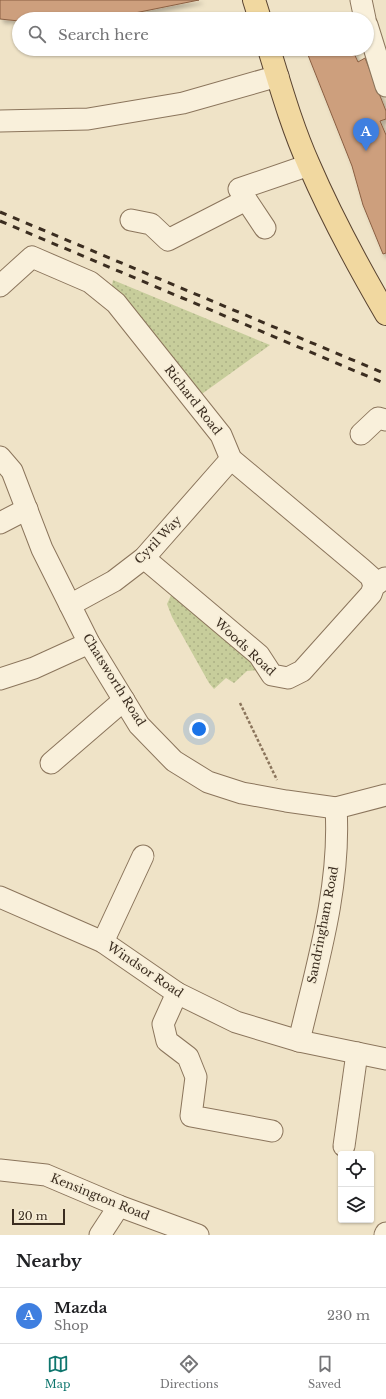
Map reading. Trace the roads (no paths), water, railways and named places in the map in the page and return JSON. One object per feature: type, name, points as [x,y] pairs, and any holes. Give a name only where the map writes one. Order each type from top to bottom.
[{"type":"main road","points":[[254,0],[258,12]]},
{"type":"main road","points":[[271,56],[292,122],[309,165],[360,271],[386,314]]},
{"type":"street","points":[[361,0],[364,12]]},
{"type":"street","points":[[374,47],[386,86]]},
{"type":"street","points":[[0,121],[88,119],[176,105],[278,76]]},
{"type":"street","points":[[265,228],[239,189],[309,165]]},
{"type":"street","points":[[131,220],[151,224],[168,240],[246,200]]},
{"type":"street","name":"Richard Road","points":[[0,286],[32,257],[90,282],[116,304],[170,369],[222,435],[231,459],[371,577],[380,581]]},
{"type":"street","points":[[361,434],[378,418],[386,420]]},
{"type":"street","name":"Chatsworth Road","points":[[0,457],[12,471],[42,549],[89,643],[139,724],[174,761],[208,782],[242,793],[286,801],[336,808],[386,795]]},
{"type":"street","name":"Cyril Way","points":[[70,605],[114,581],[144,558],[231,459]]},
{"type":"street","points":[[0,523],[27,510]]},
{"type":"street","name":"Woods Road","points":[[144,558],[258,656],[272,675],[288,678],[302,671],[371,594],[380,581]]},
{"type":"street","points":[[0,679],[34,668],[89,643]]},
{"type":"street","points":[[51,762],[124,700]]},
{"type":"street","name":"Sandringham Road","points":[[299,1041],[332,890],[338,840],[336,808]]},
{"type":"street","points":[[103,942],[143,856]]},
{"type":"street","name":"Windsor Road","points":[[0,897],[103,942],[177,993],[236,1022],[299,1041],[386,1059]]},
{"type":"street","points":[[177,993],[163,1024],[167,1040],[188,1057],[196,1077],[191,1116],[272,1131]]},
{"type":"street","points":[[344,1146],[356,1053]]},
{"type":"street","name":"Kensington Road","points":[[0,1170],[46,1175],[118,1206],[198,1235]]},
{"type":"street","points":[[100,1235],[118,1206]]},
{"type":"railway","points":[[0,212],[386,374]]},
{"type":"railway","points":[[0,221],[386,384]]},
{"type":"place","name":"Mazda","points":[[366,151]]}]
